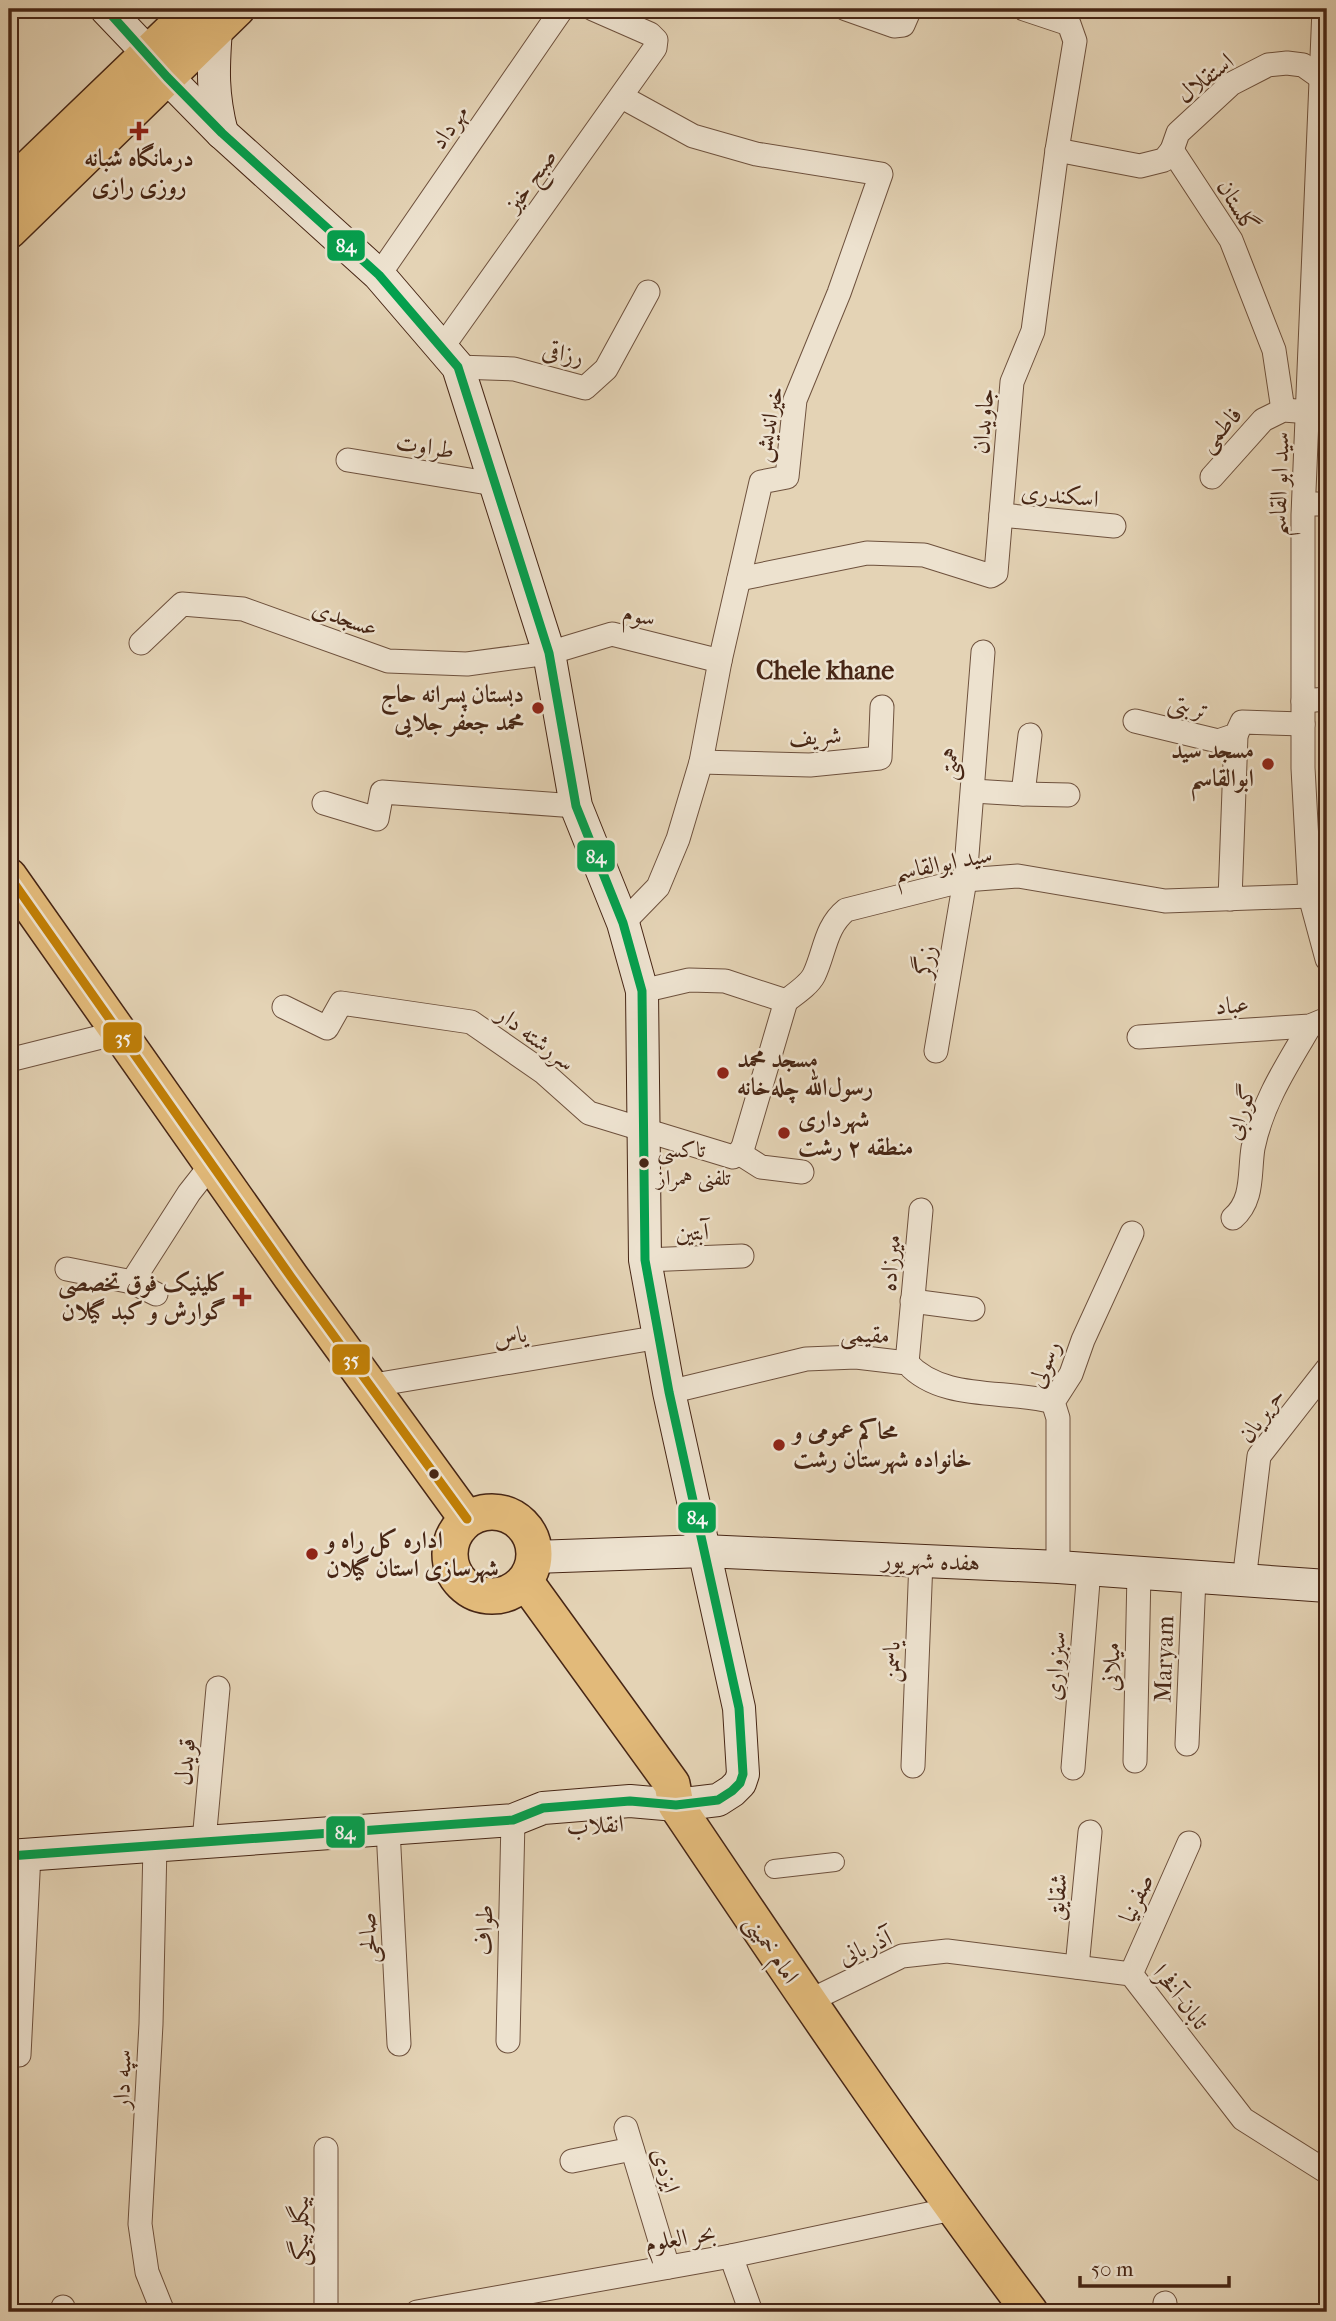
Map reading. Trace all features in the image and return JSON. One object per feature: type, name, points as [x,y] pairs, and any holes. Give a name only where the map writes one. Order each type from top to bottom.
[{"type":"main road","points":[[106,9],[222,133],[379,275],[450,358],[486,453],[549,653],[576,806],[623,923],[642,990],[646,1260],[669,1392],[739,1708],[743,1774],[740,1783],[718,1800],[676,1805],[650,1793],[522,1577]]},
{"type":"main road","points":[[9,187],[216,15]]},
{"type":"main road","points":[[216,15],[212,78],[215,107],[222,133]]},
{"type":"main road","points":[[9,231],[157,65]]},
{"type":"main road","points":[[9,876],[368,1386],[467,1519]]},
{"type":"main road","points":[[493,1511],[507,1514],[519,1520],[534,1544],[522,1577],[495,1596],[481,1595],[469,1589],[459,1580],[452,1568],[449,1555],[451,1541],[457,1529],[467,1519],[479,1513],[493,1511]]},
{"type":"main road","points":[[672,1552],[687,1548],[692,1541],[695,1511]]},
{"type":"main road","name":"هفده شهریور","points":[[522,1577],[672,1552],[704,1551],[1073,1568],[1327,1586]]},
{"type":"main road","name":"انقلاب","points":[[19,1855],[513,1821],[538,1829],[643,1823],[676,1805]]},
{"type":"main road","name":"امام خمینی","points":[[676,1805],[807,2002],[952,2209],[1030,2312]]},
{"type":"street","name":"مهرداد","points":[[379,275],[562,9]]},
{"type":"street","name":"صبح خیز","points":[[450,358],[655,48],[656,40],[650,34],[593,9]]},
{"type":"street","points":[[846,9],[894,26],[903,25],[911,9]]},
{"type":"street","name":"جاویدان","points":[[739,579],[867,553],[924,555],[992,576],[996,573],[1012,383],[1033,331],[1057,150],[1075,41],[1069,24],[1024,9]]},
{"type":"street","name":"سید ابو القاسم","points":[[1324,9],[1320,295],[1307,412],[1304,504],[1303,768],[1310,896],[1327,959]]},
{"type":"street","name":"استقلال","points":[[1172,150],[1178,133],[1231,84],[1268,65],[1303,65],[1324,80]]},
{"type":"street","name":"خیراندیش","points":[[622,97],[693,136],[756,154],[881,174],[839,293],[795,400],[787,477],[761,482],[720,660],[701,762],[678,839],[658,887],[623,923]]},
{"type":"street","points":[[1057,150],[1140,166],[1164,160],[1172,150]]},
{"type":"street","name":"گلستان","points":[[1172,150],[1231,240],[1274,350],[1283,410]]},
{"type":"street","name":"رزاقی","points":[[450,358],[514,369],[585,388],[606,369],[648,292]]},
{"type":"street","name":"فاطمی","points":[[1212,477],[1264,420],[1283,410],[1307,412]]},
{"type":"street","name":"طراوت","points":[[348,460],[494,484]]},
{"type":"street","points":[[1304,504],[1327,504]]},
{"type":"street","name":"اسکندری","points":[[1001,515],[1114,526]]},
{"type":"street","name":"عسجدی","points":[[142,643],[182,604],[243,609],[388,661],[467,664],[549,653]]},
{"type":"street","name":"سوم","points":[[549,653],[612,634],[720,660]]},
{"type":"street","name":"همتی","points":[[965,880],[983,652]]},
{"type":"street","points":[[1303,712],[1327,699]]},
{"type":"street","name":"شریف","points":[[701,762],[810,765],[880,758],[882,707]]},
{"type":"street","name":"تربتی","points":[[1135,721],[1218,741],[1236,735],[1242,722],[1303,712]]},
{"type":"street","points":[[1023,794],[1030,735]]},
{"type":"street","points":[[1230,899],[1236,735]]},
{"type":"street","points":[[973,791],[1068,795]]},
{"type":"street","points":[[324,803],[376,819],[382,792],[576,806]]},
{"type":"street","name":"سید ابوالقاسم","points":[[786,1001],[813,978],[831,927],[846,911],[965,880],[1018,876],[1165,901],[1310,896]]},
{"type":"street","name":"زرگر","points":[[936,1051],[965,880]]},
{"type":"street","points":[[642,990],[689,980],[725,981],[786,1001],[739,1153],[733,1157],[644,1130]]},
{"type":"street","name":"سررشته دار","points":[[284,1007],[327,1028],[341,1003],[471,1022],[543,1072],[589,1113],[644,1130]]},
{"type":"street","name":"عباد","points":[[1139,1037],[1319,1022]]},
{"type":"street","name":"گورابی","points":[[1233,1218],[1244,1209],[1252,1173],[1253,1149],[1264,1111],[1280,1077],[1319,1022]]},
{"type":"street","points":[[9,1060],[101,1037]]},
{"type":"street","points":[[739,1153],[761,1167],[802,1172]]},
{"type":"street","points":[[132,1282],[189,1193],[212,1165]]},
{"type":"street","name":"میرزاده","points":[[907,1363],[921,1210]]},
{"type":"street","name":"رسولی","points":[[1073,1568],[1058,1418],[1054,1402],[1071,1374],[1083,1340],[1132,1233]]},
{"type":"street","name":"آبتین","points":[[646,1260],[742,1256]]},
{"type":"street","points":[[67,1269],[132,1282],[156,1294]]},
{"type":"street","points":[[912,1301],[973,1310]]},
{"type":"street","name":"یاس","points":[[368,1386],[660,1337]]},
{"type":"street","name":"مقیمی","points":[[669,1392],[806,1359],[856,1357],[907,1363],[915,1373],[956,1390],[1030,1396],[1054,1402]]},
{"type":"street","name":"حریریان","points":[[1244,1581],[1259,1456],[1327,1370]]},
{"type":"street","name":"یاسمن","points":[[913,1766],[921,1560]]},
{"type":"street","name":"سبزواری","points":[[1073,1568],[1073,1768]]},
{"type":"street","name":"میلانی","points":[[1135,1761],[1139,1573]]},
{"type":"street","name":"Maryam","points":[[1188,1744],[1194,1577]]},
{"type":"street","name":"قویدل","points":[[204,1841],[218,1688]]},
{"type":"street","name":"طواف","points":[[508,2041],[513,1821]]},
{"type":"street","name":"صالحی","points":[[388,1829],[399,2044]]},
{"type":"street","name":"شقایق","points":[[1077,1967],[1090,1832]]},
{"type":"street","name":"صفرنیا","points":[[1131,1974],[1189,1843]]},
{"type":"street","name":"سپه دار","points":[[155,1845],[151,2024],[140,2224],[147,2272],[163,2312]]},
{"type":"street","points":[[19,1855],[19,2054]]},
{"type":"street","points":[[775,1869],[835,1861]]},
{"type":"street","name":"آذربانی","points":[[807,2002],[902,1956],[947,1951]]},
{"type":"street","name":"تابان-آفخرا","points":[[947,1951],[1131,1974],[1243,2119],[1327,2172]]},
{"type":"street","name":"ایزدی","points":[[572,2161],[629,2138],[668,2267]]},
{"type":"street","name":"بیگلربیگی","points":[[326,2149],[326,2312]]},
{"type":"street","name":"بحر العلوم","points":[[417,2312],[732,2256],[952,2209]]},
{"type":"street","points":[[732,2256],[751,2312]]},
{"type":"transit line","name":"84","points":[[9,1856],[513,1820],[543,1808],[630,1801],[676,1805],[718,1800],[740,1783],[743,1774],[739,1708],[669,1392],[645,1260],[642,991],[623,923],[576,806],[549,653],[458,367],[379,275],[222,133],[106,9]]},
{"type":"transit line","name":"35","points":[[9,876],[291,1277],[467,1519]]},
{"type":"place","name":"درمانگاه شبانه روزی رازی","points":[[139,131]]},
{"type":"place","name":"دبستان پسرانه حاج محمد جعفر جلایی","points":[[538,708]]},
{"type":"place","name":"مسجد سید ابوالقاسم","points":[[1268,764]]},
{"type":"place","name":"مسجد محمد رسول‌‌الله چله‌خانه","points":[[723,1073]]},
{"type":"place","name":"شهرداری منطقه ۲ رشت","points":[[784,1133]]},
{"type":"place","name":"تاکسی تلفنی همراز","points":[[644,1163]]},
{"type":"place","name":"کلینیک فوق تخصصی گوارش و کبد گیلان","points":[[242,1297]]},
{"type":"place","name":"محاکم عمومی و خانواده شهرستان رشت","points":[[779,1445]]},
{"type":"place","name":"اداره کل راه و شهرسازی استان گیلان","points":[[312,1554]]},
{"type":"district","name":"Chele khane","points":[[825,670]]}]
